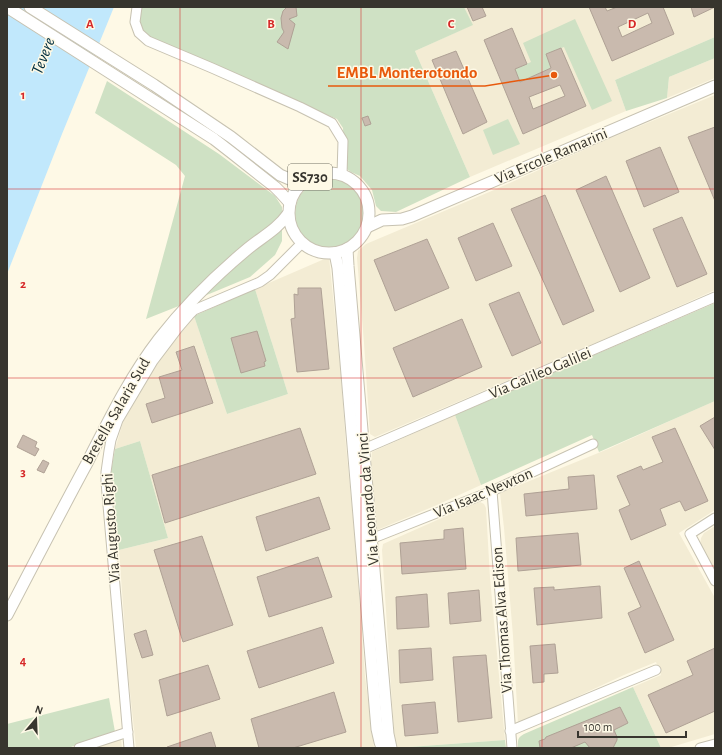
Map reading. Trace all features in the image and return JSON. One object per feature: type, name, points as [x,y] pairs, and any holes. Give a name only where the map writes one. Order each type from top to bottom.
[{"type":"main road","name":"SS730","points":[[7,7],[206,133],[275,187],[280,192],[289,208]]},
{"type":"main road","name":"SS730","points":[[30,7],[154,85],[231,137],[276,172],[289,180],[301,184]]},
{"type":"main road","name":"Via Ercole Ramarini","points":[[366,227],[386,219],[402,219],[412,216],[715,86]]},
{"type":"main road","name":"SS730","points":[[331,173],[342,175],[359,187],[365,196],[369,217],[366,227],[362,236],[347,249],[335,253],[322,253],[310,249],[302,243],[294,233],[290,224],[289,208],[294,193],[301,184],[310,177],[331,173]]},
{"type":"main road","points":[[368,207],[386,219]]},
{"type":"main road","name":"Bretella Salaria Sud","points":[[7,615],[110,417],[129,383],[146,357],[177,317],[200,292],[245,251],[278,226],[289,208]]},
{"type":"main road","name":"Bretella Salaria Sud","points":[[263,237],[280,232],[294,233]]},
{"type":"main road","name":"Via Leonardo da Vinci","points":[[347,249],[388,734],[391,748]]},
{"type":"main road","name":"Via Leonardo da Vinci","points":[[335,253],[338,268],[377,729],[380,746]]},
{"type":"street","points":[[137,7],[135,22],[139,33],[148,41],[300,107],[332,123],[343,141],[342,175]]},
{"type":"street","name":"Via Augusto Righi","points":[[129,748],[106,482],[111,440],[118,420],[153,361],[190,314],[200,308],[260,282],[270,275],[302,243]]},
{"type":"street","name":"Via Galileo Galilei","points":[[364,449],[715,297]]},
{"type":"street","name":"Via Isaac Newton","points":[[371,539],[492,491],[594,444]]},
{"type":"street","name":"Via Thomas Alva Edison","points":[[492,491],[512,748]]},
{"type":"street","points":[[715,518],[690,534],[715,581]]},
{"type":"street","points":[[510,731],[656,670]]},
{"type":"street","points":[[80,748],[128,732]]},
{"type":"street","points":[[700,748],[715,744]]},
{"type":"shaded area","points":[[464,7],[715,7],[715,37],[615,80],[626,111],[470,177],[415,51],[472,25]]},
{"type":"shaded area","points":[[715,58],[715,78],[667,98],[669,77]]},
{"type":"shaded area","points":[[715,95],[715,290],[619,333],[375,437],[370,434],[357,258],[358,251],[366,244],[494,190],[606,140]]},
{"type":"shaded area","points":[[329,257],[341,375],[365,676],[374,748],[136,748],[128,673],[119,550],[168,538],[140,441],[115,449],[123,422],[159,360],[194,316],[227,414],[288,394],[255,289]]},
{"type":"shaded area","points":[[715,401],[715,510],[679,533],[715,598],[715,734],[668,748],[661,748],[633,687],[661,675],[656,662],[624,675],[518,724],[513,636],[500,493],[608,449]]},
{"type":"shaded area","points":[[455,415],[481,485],[377,530],[373,498],[371,464],[372,452]]},
{"type":"shaded area","points":[[480,502],[484,504],[486,508],[490,578],[505,740],[395,748],[382,550],[383,544]]},
{"type":"shaded area","points":[[715,526],[715,571],[700,545],[701,538],[704,533]]},
{"type":"shaded area","points":[[121,739],[122,748],[94,748]]},
{"type":"green space","points":[[136,7],[464,7],[473,25],[415,51],[470,177],[396,212],[381,211],[376,206],[372,190],[360,176],[344,167],[343,128],[337,119],[151,40],[134,25]]},
{"type":"green space","points":[[575,19],[612,101],[592,110],[564,47],[546,54],[551,68],[520,82],[515,69],[531,62],[523,43]]},
{"type":"green space","points":[[715,37],[715,58],[669,77],[667,98],[626,111],[615,80]]},
{"type":"green space","points":[[107,81],[219,154],[275,196],[282,207],[282,241],[275,255],[250,277],[146,319],[185,176],[176,165],[95,113]]},
{"type":"green space","points":[[508,119],[520,144],[493,155],[483,130]]},
{"type":"green space","points":[[330,179],[343,182],[355,189],[362,201],[365,214],[362,227],[355,239],[343,246],[330,249],[317,246],[305,239],[298,227],[295,214],[298,201],[305,189],[317,182]]},
{"type":"green space","points":[[255,289],[288,394],[227,414],[194,316]]},
{"type":"green space","points":[[715,303],[715,401],[599,452],[592,435],[481,485],[455,415]]},
{"type":"green space","points":[[140,441],[168,538],[119,550],[111,472],[115,449]]},
{"type":"green space","points":[[633,687],[661,748],[518,748],[518,740],[524,734]]},
{"type":"green space","points":[[109,698],[115,732],[68,748],[7,748],[7,724]]},
{"type":"green space","points":[[505,740],[506,748],[396,748]]},
{"type":"water","name":"Tevere","points":[[11,7],[114,7],[7,274],[7,14]]},
{"type":"building","points":[[287,7],[296,7],[297,16],[289,19],[295,24],[288,49],[277,42],[284,32],[281,18],[283,11]]},
{"type":"building","points":[[467,7],[482,7],[486,16],[473,21]]},
{"type":"building","points":[[589,7],[605,7],[607,11],[617,7],[663,7],[674,34],[612,61]],"holes":[[[648,13],[652,23],[622,37],[618,27]]]},
{"type":"building","points":[[691,7],[715,7],[694,17]]},
{"type":"building","points":[[512,28],[527,64],[515,69],[520,82],[551,68],[546,54],[561,48],[586,106],[523,134],[484,40]],"holes":[[[560,85],[565,96],[533,109],[529,97]]]},
{"type":"building","points":[[456,51],[487,122],[463,134],[432,60]]},
{"type":"building","points":[[368,116],[371,124],[365,126],[362,118]]},
{"type":"building","points":[[715,127],[715,201],[688,137]]},
{"type":"building","points":[[660,147],[679,192],[644,207],[626,161]]},
{"type":"building","points":[[606,176],[650,278],[620,292],[576,190]]},
{"type":"building","points":[[545,195],[594,311],[563,325],[511,209]]},
{"type":"building","points":[[682,217],[707,274],[677,287],[653,229]]},
{"type":"building","points":[[493,223],[512,266],[476,281],[458,238]]},
{"type":"building","points":[[427,239],[449,288],[395,311],[374,260]]},
{"type":"building","points":[[298,288],[321,288],[329,369],[297,372],[291,319],[295,318],[294,294],[298,295]]},
{"type":"building","points":[[519,292],[541,343],[512,356],[489,304]]},
{"type":"building","points":[[462,319],[482,367],[413,397],[393,348]]},
{"type":"building","points":[[257,331],[266,361],[264,362],[265,366],[241,373],[231,338]]},
{"type":"building","points":[[194,346],[213,403],[152,423],[146,404],[165,398],[159,377],[182,370],[176,352]]},
{"type":"building","points":[[715,417],[715,450],[700,426]]},
{"type":"building","points":[[300,428],[316,474],[165,523],[152,475]]},
{"type":"building","points":[[675,428],[708,501],[685,511],[680,501],[660,509],[666,525],[631,540],[619,510],[630,505],[617,476],[641,466],[643,470],[663,462],[652,437]]},
{"type":"building","points":[[23,435],[37,442],[35,447],[39,449],[35,456],[17,447]]},
{"type":"building","points":[[43,460],[49,463],[44,473],[37,470]]},
{"type":"building","points":[[594,475],[597,509],[526,516],[524,494],[569,489],[568,477]]},
{"type":"building","points":[[319,497],[330,529],[266,551],[256,517]]},
{"type":"building","points":[[463,528],[466,569],[402,574],[400,543],[444,539],[444,530]]},
{"type":"building","points":[[578,533],[581,565],[518,571],[516,538]]},
{"type":"building","points":[[202,536],[233,625],[183,642],[154,550]]},
{"type":"building","points":[[318,557],[332,597],[269,617],[257,577]]},
{"type":"building","points":[[639,561],[674,640],[645,653],[628,613],[641,607],[624,568]]},
{"type":"building","points":[[600,586],[602,618],[537,625],[534,588],[554,587],[554,590]]},
{"type":"building","points":[[479,590],[481,621],[450,624],[448,593]]},
{"type":"building","points":[[427,594],[429,627],[397,629],[396,597]]},
{"type":"building","points":[[322,627],[334,663],[259,688],[247,651]]},
{"type":"building","points":[[146,630],[153,655],[142,658],[134,634]]},
{"type":"building","points":[[555,644],[558,673],[544,674],[544,682],[533,683],[530,646]]},
{"type":"building","points":[[431,648],[433,680],[400,683],[399,650]]},
{"type":"building","points":[[715,648],[715,711],[666,733],[648,695],[693,675],[687,661]]},
{"type":"building","points":[[486,655],[492,718],[458,722],[453,657]]},
{"type":"building","points":[[208,665],[220,699],[167,716],[159,680]]},
{"type":"building","points":[[334,692],[346,732],[293,748],[259,748],[251,719]]},
{"type":"building","points":[[435,702],[438,733],[405,736],[402,705]]},
{"type":"building","points":[[620,707],[628,723],[614,730],[617,740],[613,748],[590,748],[585,742],[571,748],[540,748],[539,741],[545,739],[546,737]]},
{"type":"building","points":[[211,732],[216,748],[167,748],[167,747]]},
{"type":"place","name":"EMBL Monterotondo","points":[[554,75]]}]
